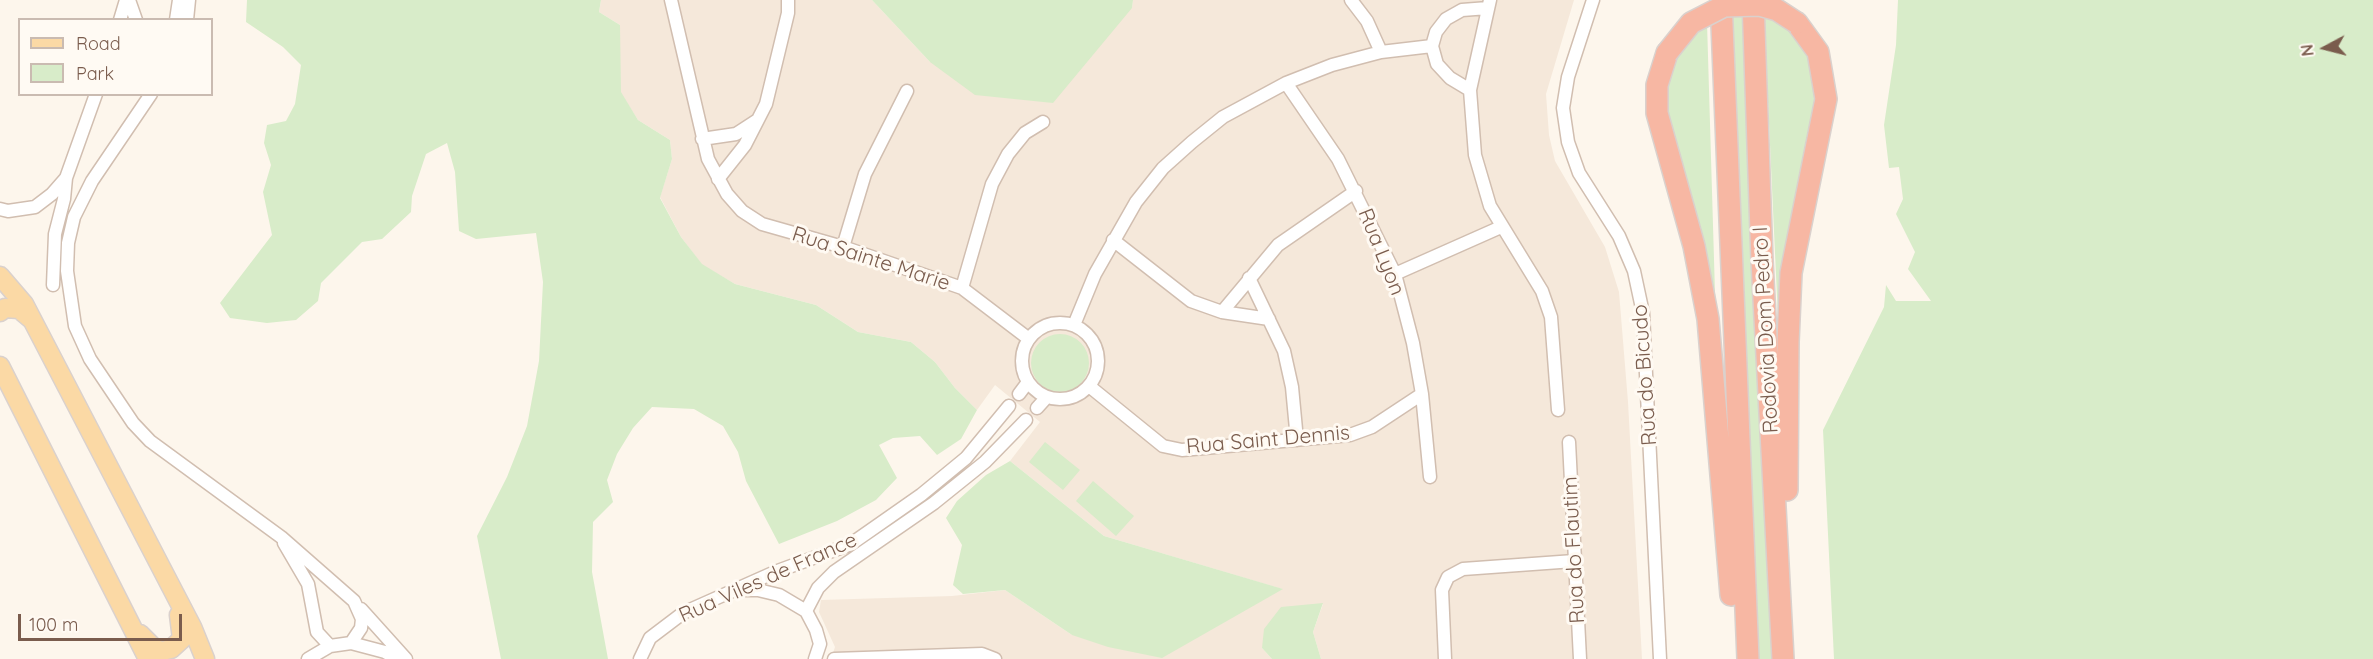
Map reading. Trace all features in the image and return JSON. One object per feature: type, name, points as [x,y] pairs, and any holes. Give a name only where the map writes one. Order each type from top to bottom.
[{"type":"highway","name":"Rodovia Dom Pedro I","points":[[1721,0],[1748,659]]},
{"type":"highway","name":"Rodovia Dom Pedro I","points":[[1753,0],[1762,261],[1784,659]]},
{"type":"highway","points":[[1736,659],[1708,319],[1694,246],[1658,113],[1657,85],[1667,53],[1691,23],[1724,6],[1759,4],[1777,10],[1797,23],[1818,52],[1826,99],[1797,237],[1789,305],[1784,659]]},
{"type":"main road","points":[[0,276],[24,304],[173,591],[205,659]]},
{"type":"main road","points":[[0,312],[5,308],[19,309],[32,321]]},
{"type":"main road","points":[[0,366],[148,659]]},
{"type":"main road","points":[[128,619],[155,649],[162,651],[171,649],[182,639],[183,632],[173,591]]},
{"type":"street","points":[[121,18],[127,0]]},
{"type":"street","points":[[127,0],[135,18]]},
{"type":"street","points":[[176,18],[179,0]]},
{"type":"street","points":[[188,18],[189,0]]},
{"type":"street","name":"Rua Sainte Marie","points":[[671,0],[702,139],[718,179],[742,211],[762,224],[843,246],[962,288],[1029,339]]},
{"type":"street","points":[[718,179],[745,145],[769,93],[788,13],[788,0]]},
{"type":"street","points":[[1351,0],[1367,21],[1381,52]]},
{"type":"street","name":"Rua do Bicudo","points":[[1593,0],[1568,77],[1563,108],[1568,142],[1579,173],[1619,236],[1634,271],[1643,313],[1660,659]]},
{"type":"street","points":[[1470,90],[1450,78],[1437,64],[1432,46],[1436,32],[1446,19],[1462,10],[1489,4],[1470,90],[1475,155],[1490,206],[1542,291],[1551,317],[1558,410]]},
{"type":"street","points":[[1074,325],[1113,240],[1136,202],[1163,168],[1223,117],[1286,83],[1332,65],[1381,52],[1432,46]]},
{"type":"street","name":"Rua Lyon","points":[[1286,83],[1338,159],[1356,191],[1395,274],[1413,343],[1422,394],[1431,477]]},
{"type":"street","points":[[843,246],[865,174],[907,91]]},
{"type":"street","points":[[52,285],[54,243],[64,200],[66,178],[95,96]]},
{"type":"street","points":[[122,138],[144,96]]},
{"type":"street","points":[[150,96],[85,193],[71,230],[67,271],[75,326],[90,359],[133,423],[150,441],[281,537],[354,602],[406,659]]},
{"type":"street","points":[[702,139],[736,134],[759,118]]},
{"type":"street","points":[[962,288],[992,184],[1008,154],[1024,133],[1043,122]]},
{"type":"street","points":[[0,209],[8,211],[35,207],[52,194],[66,178]]},
{"type":"street","points":[[1222,312],[1278,245],[1356,191]]},
{"type":"street","points":[[1395,274],[1501,227]]},
{"type":"street","points":[[1113,240],[1191,301],[1222,312],[1269,319]]},
{"type":"street","points":[[1249,278],[1284,351],[1292,387],[1297,440]]},
{"type":"street","points":[[1049,324],[1074,325],[1089,336],[1097,352],[1097,370],[1083,393],[1065,400],[1046,398],[1028,382],[1021,360],[1029,339],[1049,324]]},
{"type":"street","points":[[1019,394],[1028,382]]},
{"type":"street","name":"Rua Saint Dennis","points":[[1089,386],[1163,446],[1182,450],[1350,435],[1371,427],[1422,394]]},
{"type":"street","points":[[1036,408],[1046,398]]},
{"type":"street","name":"Rua Viles de France","points":[[640,659],[650,638],[683,613],[851,544],[921,495],[966,458],[1010,406]]},
{"type":"street","name":"Rua Viles de France","points":[[806,611],[818,588],[834,572],[934,503],[985,462],[1026,420]]},
{"type":"street","name":"Rua do Flautim","points":[[1569,442],[1580,659]]},
{"type":"street","points":[[281,537],[308,584],[317,632],[330,646]]},
{"type":"street","points":[[1445,659],[1442,590],[1448,577],[1463,569],[1574,561]]},
{"type":"street","points":[[737,590],[758,590],[779,595],[806,611],[820,644],[815,659]]},
{"type":"street","points":[[351,643],[361,628],[362,619],[354,602]]},
{"type":"street","points":[[308,659],[330,646],[351,643],[378,650],[397,659]]},
{"type":"street","points":[[834,659],[982,654],[994,659]]},
{"type":"shaded area","points":[[601,0],[872,0],[930,62],[1132,8],[1133,0],[1574,0],[1546,94],[1549,135],[1555,161],[1605,247],[1619,292],[1628,402],[1642,659],[1321,659],[1313,632],[1323,604],[1262,648],[1272,659],[831,659],[835,647],[819,612],[821,600],[952,596],[1005,590],[1072,635],[1282,589],[1104,536],[1010,461],[1040,422],[995,385],[977,410],[955,388],[935,362],[911,342],[858,332],[816,305],[735,284],[702,265],[681,237],[660,197],[672,159],[670,140],[638,120],[620,92],[620,25],[599,12]]},
{"type":"green space","points":[[247,0],[601,0],[599,12],[620,25],[621,92],[638,120],[670,140],[672,159],[660,198],[681,237],[702,264],[735,284],[816,305],[858,332],[911,342],[935,362],[955,388],[977,410],[961,439],[937,455],[920,436],[893,438],[879,445],[897,478],[876,500],[837,521],[779,544],[746,481],[738,452],[723,426],[694,409],[652,407],[633,428],[617,454],[607,480],[613,502],[593,522],[592,572],[608,659],[501,659],[477,536],[507,477],[527,426],[539,361],[543,282],[536,233],[476,239],[459,231],[455,172],[447,143],[426,154],[412,196],[411,212],[382,239],[362,242],[321,283],[318,301],[296,320],[267,323],[230,318],[220,303],[272,235],[263,192],[271,165],[264,143],[267,125],[286,121],[295,104],[301,65],[283,47],[246,22]]},
{"type":"green space","points":[[872,0],[1133,0],[1132,8],[1053,103],[975,95],[930,62]]},
{"type":"green space","points":[[1898,0],[2373,0],[2373,659],[1834,659],[1823,430],[1884,307],[1886,285],[1896,301],[1931,301],[1908,269],[1915,252],[1896,214],[1903,199],[1899,167],[1889,168],[1884,125],[1896,45]]},
{"type":"green space","points":[[1746,12],[1768,510],[1772,659],[1758,659],[1756,630],[1730,14]]},
{"type":"green space","points":[[1764,14],[1787,27],[1805,46],[1815,74],[1816,106],[1779,340]]},
{"type":"green space","points":[[1707,22],[1715,293],[1720,338],[1665,96],[1669,69],[1683,43]]},
{"type":"green space","points":[[1054,334],[1066,334],[1081,342],[1089,357],[1089,369],[1081,384],[1066,392],[1054,392],[1039,384],[1031,369],[1031,357],[1039,342]]},
{"type":"green space","points":[[1045,442],[1080,470],[1063,490],[1029,462]]},
{"type":"green space","points":[[1010,461],[1104,536],[1283,589],[1162,658],[1108,647],[1072,635],[1005,590],[963,594],[953,585],[962,545],[946,518],[957,501],[986,475]]},
{"type":"green space","points":[[1093,481],[1134,516],[1116,536],[1076,501]]},
{"type":"green space","points":[[1323,603],[1313,632],[1321,659],[1272,659],[1262,648],[1264,629],[1281,607]]}]
